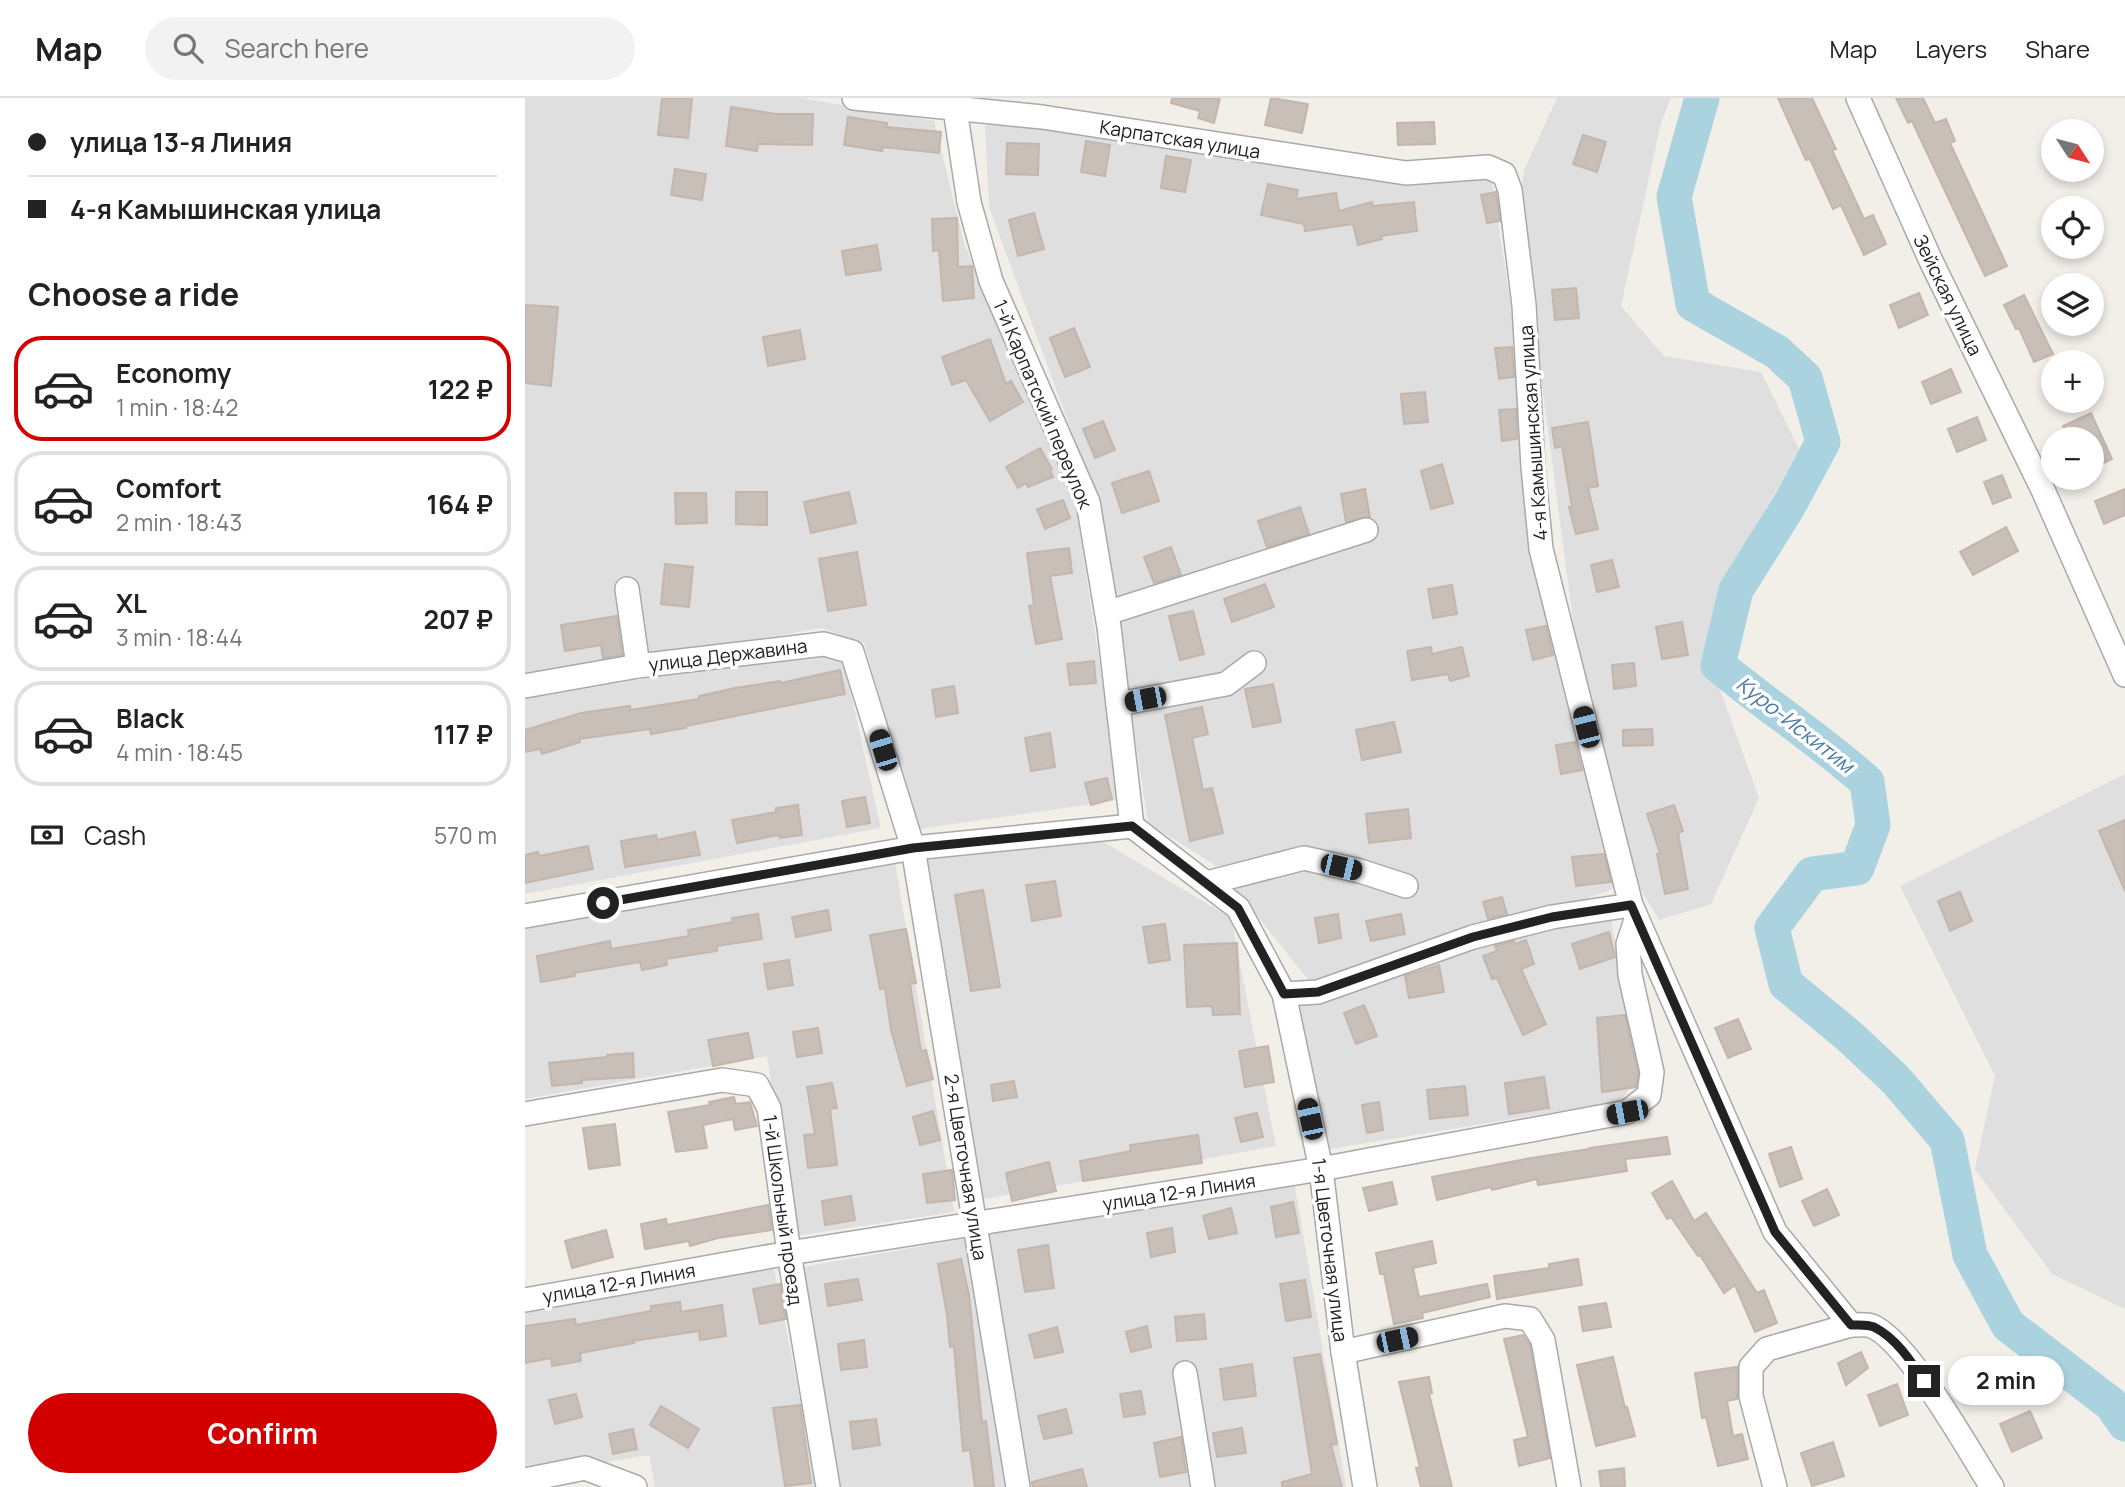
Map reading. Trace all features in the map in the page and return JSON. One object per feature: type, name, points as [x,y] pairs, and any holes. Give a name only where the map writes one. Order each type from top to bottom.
[{"type":"street","name":"Карпатская улица","points":[[854,98],[1042,117],[1406,173],[1487,167],[1504,174]]},
{"type":"street","name":"Зейская улица","points":[[1858,98],[1931,261],[2043,490],[2125,675]]},
{"type":"street","name":"1-й Карпатский переулок","points":[[955,109],[969,202],[991,281],[1088,502],[1107,612],[1132,826]]},
{"type":"street","name":"4-я Камышинская улица","points":[[1504,174],[1510,190],[1524,305],[1533,467],[1541,549],[1634,912],[1775,1232],[1851,1325]]},
{"type":"street","points":[[1107,612],[1366,530]]},
{"type":"street","points":[[627,589],[638,666]]},
{"type":"street","name":"улица Державина","points":[[525,686],[638,666],[824,644],[852,652],[913,848]]},
{"type":"street","points":[[1118,704],[1226,684],[1254,663]]},
{"type":"street","points":[[525,916],[913,848],[1132,826]]},
{"type":"street","name":"1-я Цветочная улица","points":[[1132,826],[1238,908],[1284,994],[1321,1169],[1343,1352],[1365,1487]]},
{"type":"street","name":"2-я Цветочная улица","points":[[913,848],[1018,1487]]},
{"type":"street","points":[[1207,883],[1304,858],[1360,871],[1406,886]]},
{"type":"street","points":[[1284,994],[1318,992],[1473,937],[1552,917],[1634,912]]},
{"type":"street","name":"улица 12-я Линия","points":[[525,1300],[789,1253],[1321,1169],[1627,1112],[1649,1095],[1651,1072],[1630,975],[1628,943],[1634,912]]},
{"type":"street","name":"1-й Школьный проезд","points":[[525,1114],[722,1080],[757,1085],[769,1108],[789,1253],[828,1487]]},
{"type":"street","points":[[1343,1352],[1505,1316],[1530,1319],[1543,1340],[1569,1487]]},
{"type":"street","points":[[1775,1487],[1751,1396],[1751,1367],[1767,1349],[1851,1325],[1872,1325],[1892,1340],[1911,1360],[1992,1487]]},
{"type":"street","points":[[1185,1373],[1203,1487]]},
{"type":"street","points":[[525,1480],[585,1468],[635,1487]]},
{"type":"shaded area","points":[[525,98],[801,98],[934,121],[965,246],[1075,500],[1120,800],[918,829],[864,643],[821,628],[525,680]]},
{"type":"shaded area","points":[[1557,98],[1671,98],[1661,123],[1621,306],[1664,356],[1761,372],[1799,449],[1741,554],[1718,684],[1759,798],[1711,904],[1659,920],[1635,880],[1578,658],[1518,204],[1525,168]]},
{"type":"shaded area","points":[[985,125],[1095,132],[1473,174],[1492,183],[1511,307],[1528,526],[1613,889],[1489,933],[1610,911],[1637,1076],[1621,1101],[1324,1150],[1290,997],[1314,987],[1218,867],[1148,823],[1118,628],[1091,484],[989,207]]},
{"type":"shaded area","points":[[824,658],[844,663],[881,828],[525,894],[525,699],[691,671]]},
{"type":"shaded area","points":[[2125,774],[2125,1309],[2052,1274],[1975,1169],[1995,1076],[1900,886]]},
{"type":"shaded area","points":[[1102,841],[1231,918],[1276,1146],[979,1200],[924,860]]},
{"type":"shaded area","points":[[895,863],[954,1212],[795,1236],[767,1056],[525,1099],[525,928]]},
{"type":"shaded area","points":[[1294,1181],[1346,1487],[839,1487],[797,1268]]},
{"type":"shaded area","points":[[774,1269],[818,1487],[655,1487],[649,1455],[525,1475],[525,1310]]},
{"type":"building","points":[[662,98],[692,98],[688,138],[658,135]]},
{"type":"building","points":[[1172,98],[1220,98],[1214,123],[1198,118],[1200,111],[1171,103]]},
{"type":"building","points":[[1271,98],[1308,104],[1302,133],[1265,125]]},
{"type":"building","points":[[1778,98],[1812,98],[1836,149],[1832,150],[1864,219],[1873,215],[1886,244],[1864,255],[1841,205],[1833,209],[1810,159],[1806,160]]},
{"type":"building","points":[[1896,98],[1923,98],[1935,123],[1946,119],[1955,141],[1950,143],[2007,266],[1985,276],[1912,121],[1908,123]]},
{"type":"building","points":[[731,107],[776,114],[813,114],[812,145],[758,144],[757,151],[726,146]]},
{"type":"building","points":[[848,117],[887,123],[886,127],[941,132],[939,153],[883,147],[882,151],[844,145]]},
{"type":"building","points":[[1434,122],[1435,144],[1398,145],[1397,123]]},
{"type":"building","points":[[1583,135],[1606,142],[1597,172],[1573,164]]},
{"type":"building","points":[[1086,141],[1110,145],[1105,176],[1081,172]]},
{"type":"building","points":[[1007,143],[1039,144],[1038,175],[1006,174]]},
{"type":"building","points":[[1166,156],[1191,160],[1185,192],[1161,188]]},
{"type":"building","points":[[675,169],[706,174],[702,200],[671,195]]},
{"type":"building","points":[[1268,184],[1298,190],[1296,199],[1336,193],[1339,211],[1372,202],[1373,206],[1414,202],[1417,231],[1381,236],[1382,239],[1358,245],[1353,224],[1305,231],[1304,224],[1261,215]]},
{"type":"building","points":[[1496,192],[1500,221],[1487,223],[1481,195]]},
{"type":"building","points":[[1034,213],[1044,249],[1018,256],[1009,220]]},
{"type":"building","points":[[957,218],[958,267],[972,266],[974,298],[943,301],[939,250],[933,251],[932,219]]},
{"type":"building","points":[[877,245],[881,270],[846,275],[842,251]]},
{"type":"building","points":[[1576,288],[1579,318],[1555,320],[1552,290]]},
{"type":"building","points":[[1919,293],[1928,315],[1899,328],[1890,305]]},
{"type":"building","points":[[2024,295],[2041,330],[2041,336],[2044,336],[2051,350],[2041,350],[2041,359],[2034,362],[2019,328],[2016,329],[2004,305]]},
{"type":"building","points":[[525,305],[558,307],[551,386],[525,383]]},
{"type":"building","points":[[1074,328],[1090,367],[1065,377],[1050,338]]},
{"type":"building","points":[[800,330],[805,359],[768,366],[763,337]]},
{"type":"building","points":[[990,339],[1006,384],[1011,381],[1023,402],[990,421],[966,380],[952,385],[942,357]]},
{"type":"building","points":[[1512,347],[1514,377],[1499,379],[1495,348]]},
{"type":"building","points":[[1951,369],[1961,392],[1931,404],[1922,382]]},
{"type":"building","points":[[1425,392],[1428,422],[1404,424],[1401,394]]},
{"type":"building","points":[[1516,409],[1517,439],[1502,441],[1499,410]]},
{"type":"building","points":[[2091,413],[2097,427],[2063,427]]},
{"type":"building","points":[[1977,417],[1986,440],[1957,452],[1948,429]]},
{"type":"building","points":[[1103,421],[1115,450],[1095,458],[1083,429]]},
{"type":"building","points":[[1588,422],[1598,486],[1588,488],[1598,529],[1576,534],[1569,507],[1572,507],[1562,446],[1555,448],[1552,428]]},
{"type":"building","points":[[2104,441],[2112,459],[2104,463]]},
{"type":"building","points":[[1040,448],[1052,469],[1050,470],[1053,477],[1028,487],[1026,483],[1018,488],[1006,467]]},
{"type":"building","points":[[1442,464],[1453,503],[1431,509],[1421,471]]},
{"type":"building","points":[[1149,471],[1159,501],[1122,513],[1112,483]]},
{"type":"building","points":[[2002,475],[2011,497],[1993,504],[1984,482]]},
{"type":"building","points":[[1365,489],[1370,517],[1346,522],[1341,494]]},
{"type":"building","points":[[2125,489],[2125,515],[2104,524],[2095,501]]},
{"type":"building","points":[[736,492],[767,492],[767,525],[736,524]]},
{"type":"building","points":[[849,492],[856,523],[811,533],[804,502]]},
{"type":"building","points":[[675,493],[706,493],[707,523],[676,524]]},
{"type":"building","points":[[1063,500],[1070,518],[1045,529],[1037,509]]},
{"type":"building","points":[[1300,507],[1309,534],[1267,547],[1258,521]]},
{"type":"building","points":[[2006,527],[2018,551],[1973,575],[1960,552]]},
{"type":"building","points":[[1171,547],[1181,575],[1154,583],[1144,557]]},
{"type":"building","points":[[1069,548],[1072,573],[1050,576],[1062,639],[1036,644],[1029,606],[1034,605],[1027,553]]},
{"type":"building","points":[[857,552],[866,605],[828,611],[819,559]]},
{"type":"building","points":[[1612,560],[1619,587],[1597,592],[1591,565]]},
{"type":"building","points":[[665,564],[693,567],[689,607],[661,604]]},
{"type":"building","points":[[1265,584],[1274,607],[1232,622],[1224,599]]},
{"type":"building","points":[[1452,585],[1457,614],[1433,618],[1428,589]]},
{"type":"building","points":[[1193,611],[1204,654],[1180,660],[1169,616]]},
{"type":"building","points":[[617,616],[622,655],[603,658],[601,645],[565,651],[561,625]]},
{"type":"building","points":[[1682,622],[1688,655],[1662,659],[1656,627]]},
{"type":"building","points":[[1546,626],[1553,655],[1533,660],[1526,630]]},
{"type":"building","points":[[1431,647],[1432,654],[1462,647],[1469,676],[1450,681],[1448,674],[1412,680],[1407,651]]},
{"type":"building","points":[[1094,661],[1096,683],[1070,685],[1067,664]]},
{"type":"building","points":[[1634,663],[1636,686],[1614,689],[1612,665]]},
{"type":"building","points":[[840,670],[845,694],[686,728],[651,734],[650,729],[579,739],[580,742],[542,754],[540,749],[525,752],[525,730],[581,713],[630,706],[630,710],[699,699],[699,696],[735,688],[781,683]]},
{"type":"building","points":[[1273,684],[1281,722],[1253,727],[1245,689]]},
{"type":"building","points":[[954,686],[958,713],[936,717],[932,690]]},
{"type":"building","points":[[1202,707],[1208,734],[1192,738],[1203,790],[1212,788],[1223,833],[1190,841],[1165,715]]},
{"type":"building","points":[[1394,722],[1401,752],[1362,760],[1356,730]]},
{"type":"building","points":[[1652,729],[1653,745],[1623,746],[1623,730]]},
{"type":"building","points":[[1050,733],[1055,767],[1031,771],[1025,738]]},
{"type":"building","points":[[1575,742],[1582,770],[1561,774],[1556,745]]},
{"type":"building","points":[[1107,778],[1112,799],[1091,805],[1085,783]]},
{"type":"building","points":[[865,797],[870,823],[847,827],[842,801]]},
{"type":"building","points":[[798,805],[802,835],[780,838],[779,835],[737,843],[732,820]]},
{"type":"building","points":[[1674,805],[1683,831],[1678,833],[1688,889],[1665,894],[1657,854],[1660,853],[1647,814]]},
{"type":"building","points":[[1408,809],[1411,838],[1369,843],[1366,814]]},
{"type":"building","points":[[2125,820],[2125,891],[2099,831]]},
{"type":"building","points":[[695,832],[700,855],[625,867],[621,841],[656,835],[657,840]]},
{"type":"building","points":[[588,846],[593,869],[525,883],[525,855],[538,852],[539,856]]},
{"type":"building","points":[[1604,854],[1611,882],[1576,886],[1572,857]]},
{"type":"building","points":[[1055,881],[1061,916],[1032,921],[1026,885]]},
{"type":"building","points":[[983,890],[1000,987],[971,991],[955,895]]},
{"type":"building","points":[[1960,892],[1972,921],[1950,931],[1938,901]]},
{"type":"building","points":[[1502,897],[1507,914],[1488,919],[1483,902]]},
{"type":"building","points":[[828,910],[831,930],[796,937],[792,917]]},
{"type":"building","points":[[758,914],[762,939],[717,946],[717,951],[666,959],[667,965],[642,970],[640,962],[574,973],[575,976],[541,982],[537,956],[610,941],[611,949],[689,936],[688,930],[733,922],[732,918]]},
{"type":"building","points":[[1338,914],[1341,938],[1319,943],[1315,918]]},
{"type":"building","points":[[1401,914],[1405,934],[1371,941],[1366,921]]},
{"type":"building","points":[[1165,924],[1170,960],[1149,963],[1143,927]]},
{"type":"building","points":[[906,929],[916,983],[910,984],[921,1051],[926,1050],[933,1079],[907,1086],[891,1030],[885,988],[880,989],[870,935]]},
{"type":"building","points":[[1609,932],[1615,957],[1580,969],[1572,944]]},
{"type":"building","points":[[1526,940],[1534,964],[1521,969],[1546,1024],[1523,1035],[1497,978],[1492,979],[1483,956],[1497,951],[1495,946]]},
{"type":"building","points":[[1237,943],[1240,1014],[1213,1015],[1212,1006],[1187,1007],[1184,945]]},
{"type":"building","points":[[789,960],[793,985],[768,989],[764,964]]},
{"type":"building","points":[[1439,965],[1444,992],[1409,998],[1405,976]]},
{"type":"building","points":[[1364,1005],[1377,1036],[1356,1044],[1344,1013]]},
{"type":"building","points":[[1625,1015],[1638,1073],[1636,1087],[1602,1092],[1597,1018]]},
{"type":"building","points":[[1738,1019],[1751,1049],[1728,1058],[1715,1028]]},
{"type":"building","points":[[818,1028],[822,1053],[797,1057],[793,1032]]},
{"type":"building","points":[[748,1033],[753,1058],[713,1066],[708,1040]]},
{"type":"building","points":[[1268,1046],[1274,1082],[1245,1087],[1239,1051]]},
{"type":"building","points":[[633,1053],[634,1077],[582,1080],[582,1083],[552,1086],[549,1063]]},
{"type":"building","points":[[1544,1077],[1549,1108],[1509,1114],[1505,1083]]},
{"type":"building","points":[[1014,1081],[1017,1097],[993,1101],[991,1085]]},
{"type":"building","points":[[832,1083],[837,1108],[830,1109],[837,1165],[808,1168],[804,1135],[815,1134],[807,1087]]},
{"type":"building","points":[[1465,1086],[1468,1115],[1430,1119],[1427,1090]]},
{"type":"building","points":[[734,1097],[736,1104],[750,1102],[757,1126],[735,1130],[733,1119],[703,1125],[707,1148],[676,1152],[668,1112],[710,1105],[709,1102]]},
{"type":"building","points":[[1379,1102],[1383,1130],[1367,1133],[1362,1105]]},
{"type":"building","points":[[933,1111],[940,1140],[920,1145],[913,1117]]},
{"type":"building","points":[[1257,1113],[1263,1137],[1241,1142],[1235,1118]]},
{"type":"building","points":[[615,1124],[620,1165],[589,1169],[583,1128]]},
{"type":"building","points":[[1198,1135],[1202,1163],[1083,1181],[1080,1161],[1131,1151],[1130,1145]]},
{"type":"building","points":[[1667,1137],[1670,1154],[1625,1159],[1627,1171],[1538,1185],[1537,1179],[1437,1200],[1432,1177],[1589,1148]]},
{"type":"building","points":[[1791,1147],[1802,1179],[1780,1187],[1769,1154]]},
{"type":"building","points":[[1049,1162],[1056,1191],[1012,1201],[1006,1173]]},
{"type":"building","points":[[952,1170],[955,1200],[927,1203],[923,1174]]},
{"type":"building","points":[[1672,1181],[1694,1221],[1706,1213],[1757,1293],[1764,1290],[1777,1323],[1755,1332],[1735,1285],[1724,1293],[1671,1217],[1667,1219],[1652,1193]]},
{"type":"building","points":[[1392,1182],[1397,1204],[1369,1211],[1363,1188]]},
{"type":"building","points":[[1827,1189],[1839,1215],[1814,1226],[1802,1201]]},
{"type":"building","points":[[851,1196],[855,1220],[825,1225],[822,1201]]},
{"type":"building","points":[[1293,1202],[1299,1233],[1276,1237],[1271,1207]]},
{"type":"building","points":[[768,1205],[772,1230],[718,1238],[690,1246],[689,1241],[645,1249],[641,1224],[666,1219],[667,1225]]},
{"type":"building","points":[[1231,1208],[1237,1233],[1209,1239],[1203,1216]]},
{"type":"building","points":[[1172,1228],[1175,1252],[1151,1257],[1147,1233]]},
{"type":"building","points":[[606,1230],[613,1257],[572,1268],[565,1241]]},
{"type":"building","points":[[1432,1241],[1436,1263],[1413,1268],[1419,1297],[1487,1284],[1490,1297],[1422,1313],[1423,1318],[1394,1324],[1384,1274],[1380,1274],[1376,1253]]},
{"type":"building","points":[[1048,1245],[1054,1288],[1025,1292],[1018,1250]]},
{"type":"building","points":[[961,1259],[969,1295],[982,1422],[986,1421],[994,1487],[975,1487],[970,1450],[963,1451],[954,1347],[950,1347],[938,1264]]},
{"type":"building","points":[[1578,1259],[1582,1285],[1497,1299],[1494,1276],[1549,1268],[1549,1264]]},
{"type":"building","points":[[858,1279],[862,1300],[828,1306],[825,1284]]},
{"type":"building","points":[[1305,1280],[1311,1317],[1286,1321],[1280,1284]]},
{"type":"building","points":[[780,1284],[786,1319],[760,1324],[753,1289]]},
{"type":"building","points":[[680,1302],[681,1312],[722,1305],[726,1336],[700,1340],[699,1331],[633,1341],[634,1343],[580,1353],[581,1361],[552,1366],[551,1358],[525,1363],[525,1326],[575,1319],[576,1325],[651,1311],[651,1306]]},
{"type":"building","points":[[1606,1303],[1611,1327],[1583,1331],[1579,1307]]},
{"type":"building","points":[[1204,1314],[1206,1339],[1177,1341],[1175,1317]]},
{"type":"building","points":[[1147,1326],[1151,1347],[1131,1352],[1126,1332]]},
{"type":"building","points":[[1057,1327],[1063,1352],[1035,1358],[1029,1335]]},
{"type":"building","points":[[1523,1335],[1530,1345],[1550,1458],[1519,1466],[1514,1440],[1528,1437],[1504,1339]]},
{"type":"building","points":[[864,1340],[867,1367],[841,1370],[838,1344]]},
{"type":"building","points":[[1861,1352],[1868,1368],[1846,1385],[1838,1363]]},
{"type":"building","points":[[1320,1354],[1337,1444],[1331,1445],[1342,1487],[1282,1487],[1282,1482],[1312,1474],[1294,1358]]},
{"type":"building","points":[[1613,1357],[1625,1408],[1627,1407],[1635,1436],[1596,1446],[1577,1365]]},
{"type":"building","points":[[1252,1364],[1256,1396],[1224,1400],[1220,1369]]},
{"type":"building","points":[[1737,1367],[1737,1399],[1727,1401],[1733,1436],[1742,1434],[1748,1459],[1718,1466],[1706,1417],[1702,1418],[1695,1373]]},
{"type":"building","points":[[1429,1377],[1432,1393],[1429,1394],[1452,1487],[1421,1487],[1416,1468],[1420,1467],[1399,1382]]},
{"type":"building","points":[[1897,1384],[1908,1415],[1880,1426],[1868,1395]]},
{"type":"building","points":[[1141,1391],[1145,1414],[1124,1417],[1120,1394]]},
{"type":"building","points":[[576,1394],[582,1417],[555,1424],[549,1400]]},
{"type":"building","points":[[800,1405],[811,1483],[785,1486],[773,1408]]},
{"type":"building","points":[[661,1406],[699,1429],[688,1448],[650,1425]]},
{"type":"building","points":[[1066,1409],[1072,1433],[1044,1439],[1038,1416]]},
{"type":"building","points":[[2030,1411],[2042,1438],[2012,1452],[2000,1424]]},
{"type":"building","points":[[876,1419],[880,1445],[853,1449],[850,1422]]},
{"type":"building","points":[[1242,1428],[1246,1453],[1217,1457],[1213,1433]]},
{"type":"building","points":[[633,1429],[637,1449],[613,1454],[609,1434]]},
{"type":"building","points":[[1181,1437],[1186,1472],[1160,1477],[1154,1443]]},
{"type":"building","points":[[1833,1442],[1844,1476],[1812,1486],[1801,1453]]},
{"type":"building","points":[[1624,1468],[1625,1487],[1601,1487],[1599,1471]]},
{"type":"building","points":[[1082,1469],[1087,1487],[1033,1487],[1032,1482]]},
{"type":"waterway","name":"Куро-Искитим","points":[[1702,98],[1674,197],[1693,304],[1777,352],[1805,378],[1823,442],[1788,507],[1736,590],[1718,665],[1867,782],[1873,825],[1857,868],[1812,874],[1772,928],[1786,984],[1849,1036],[1895,1079],[1947,1140],[1970,1255],[2008,1325],[2111,1404],[2125,1424]]},
{"type":"route","points":[[603,903],[913,848],[1132,826],[1238,908],[1284,994],[1318,992],[1473,937],[1552,917],[1631,905],[1775,1232],[1851,1325],[1872,1325],[1892,1340],[1911,1360],[1924,1381]]}]
